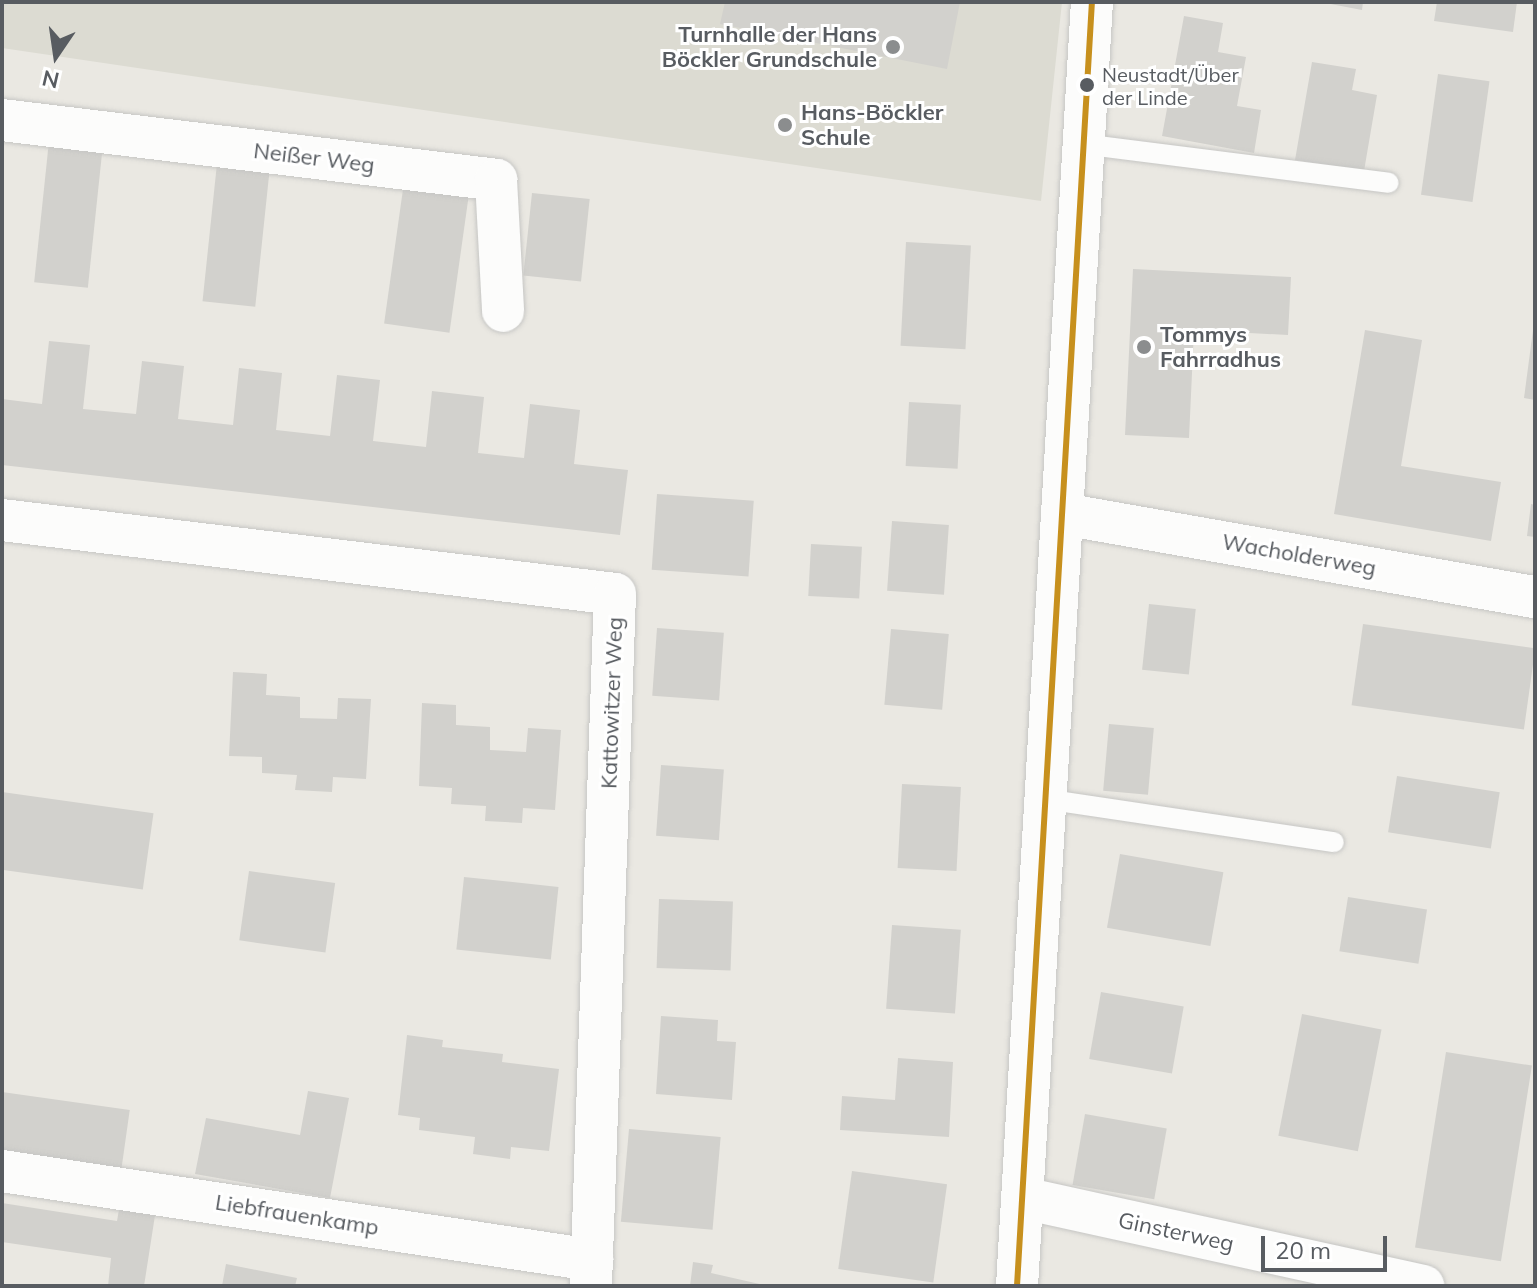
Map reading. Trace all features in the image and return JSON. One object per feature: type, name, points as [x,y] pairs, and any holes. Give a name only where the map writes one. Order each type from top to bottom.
[{"type":"street","points":[[1017,1286],[1092,2]]},
{"type":"street","name":"Neißer Weg","points":[[2,120],[496,180],[503,311]]},
{"type":"street","name":"Wacholderweg","points":[[1063,514],[1535,597]]},
{"type":"street","name":"Kattowitzer Weg","points":[[2,520],[615,594],[592,1273]]},
{"type":"street","name":"Liebfrauenkamp","points":[[2,1171],[592,1273]]},
{"type":"street","name":"Ginsterweg","points":[[1023,1198],[1423,1286]]},
{"type":"lane","points":[[1082,144],[1389,183]]},
{"type":"lane","points":[[1045,799],[1334,842]]},
{"type":"shaded area","name":"Hans-Böckler Schule","points":[[2,2],[1062,2],[1041,201],[2,48]]},
{"type":"building","name":"Turnhalle der Hans Böckler Grundschule","points":[[725,2],[960,2],[947,69],[720,24]]},
{"type":"building","points":[[1320,2],[1363,2],[1362,10]]},
{"type":"building","points":[[1437,2],[1517,2],[1513,32],[1434,21]]},
{"type":"building","points":[[1184,16],[1223,23],[1218,52],[1246,57],[1237,106],[1261,110],[1254,153],[1162,136]]},
{"type":"building","points":[[1312,62],[1356,69],[1352,90],[1377,95],[1364,171],[1295,160]]},
{"type":"building","points":[[1438,74],[1489,81],[1473,202],[1421,195]]},
{"type":"building","points":[[49,141],[103,147],[88,288],[34,282]]},
{"type":"building","points":[[218,154],[271,160],[255,307],[203,301]]},
{"type":"building","points":[[404,182],[469,191],[449,333],[384,324]]},
{"type":"building","points":[[532,193],[590,199],[581,282],[523,276]]},
{"type":"building","points":[[906,242],[971,245],[965,349],[901,346]]},
{"type":"building","points":[[1133,269],[1291,277],[1288,335],[1194,330],[1189,438],[1125,435]]},
{"type":"building","points":[[1365,330],[1422,340],[1401,466],[1501,482],[1491,541],[1334,514]]},
{"type":"building","points":[[1535,331],[1535,400],[1524,398]]},
{"type":"building","points":[[49,341],[90,345],[83,409],[136,414],[142,361],[184,366],[178,419],[233,425],[239,368],[282,373],[276,430],[330,436],[337,375],[380,380],[373,441],[426,447],[432,391],[484,397],[478,453],[524,458],[530,404],[580,410],[574,464],[628,470],[620,535],[2,465],[2,399],[42,404]]},
{"type":"building","points":[[909,402],[961,405],[958,469],[906,466]]},
{"type":"building","points":[[657,494],[754,501],[748,577],[652,570]]},
{"type":"building","points":[[1531,504],[1535,505],[1535,537],[1527,536]]},
{"type":"building","points":[[892,521],[949,525],[944,595],[887,591]]},
{"type":"building","points":[[811,544],[862,547],[859,599],[808,596]]},
{"type":"building","points":[[1149,604],[1196,609],[1189,675],[1142,670]]},
{"type":"building","points":[[1363,624],[1535,648],[1524,729],[1352,705]]},
{"type":"building","points":[[657,628],[724,633],[719,701],[652,696]]},
{"type":"building","points":[[891,629],[949,634],[942,710],[884,705]]},
{"type":"building","points":[[233,672],[267,674],[266,695],[300,697],[300,718],[337,719],[338,698],[371,699],[366,779],[333,777],[332,792],[295,790],[297,775],[262,773],[262,757],[229,756]]},
{"type":"building","points":[[422,703],[456,705],[456,725],[490,727],[490,750],[526,752],[528,728],[561,730],[555,810],[523,808],[522,823],[485,821],[486,806],[451,804],[452,788],[419,786]]},
{"type":"building","points":[[1109,724],[1154,728],[1148,795],[1103,791]]},
{"type":"building","points":[[661,765],[724,769],[719,840],[656,836]]},
{"type":"building","points":[[1397,776],[1500,792],[1491,849],[1388,832]]},
{"type":"building","points":[[902,784],[961,787],[957,871],[898,868]]},
{"type":"building","points":[[2,792],[154,813],[143,890],[2,870]]},
{"type":"building","points":[[1120,854],[1223,872],[1210,946],[1107,928]]},
{"type":"building","points":[[249,871],[335,883],[325,952],[239,940]]},
{"type":"building","points":[[464,877],[558,887],[551,960],[456,950]]},
{"type":"building","points":[[1348,897],[1427,910],[1418,964],[1339,951]]},
{"type":"building","points":[[659,899],[733,902],[731,971],[657,968]]},
{"type":"building","points":[[892,925],[961,930],[955,1014],[886,1009]]},
{"type":"building","points":[[1101,992],[1184,1007],[1172,1074],[1089,1059]]},
{"type":"building","points":[[1302,1014],[1382,1029],[1358,1151],[1278,1136]]},
{"type":"building","points":[[661,1016],[718,1020],[717,1041],[736,1042],[732,1100],[656,1094]]},
{"type":"building","points":[[407,1035],[443,1040],[442,1047],[503,1054],[502,1062],[559,1069],[549,1151],[511,1147],[510,1159],[473,1154],[475,1137],[419,1130],[420,1118],[398,1115]]},
{"type":"building","points":[[1446,1052],[1532,1066],[1501,1261],[1415,1248]]},
{"type":"building","points":[[898,1058],[953,1062],[949,1137],[840,1130],[842,1096],[895,1100]]},
{"type":"building","points":[[308,1091],[349,1098],[330,1198],[195,1174],[206,1118],[300,1135]]},
{"type":"building","points":[[2,1092],[130,1110],[121,1169],[2,1153]]},
{"type":"building","points":[[1085,1114],[1167,1128],[1154,1199],[1072,1185]]},
{"type":"building","points":[[629,1129],[721,1137],[713,1230],[621,1222]]},
{"type":"building","points":[[852,1171],[947,1184],[933,1282],[838,1269]]},
{"type":"building","points":[[2,1203],[117,1221],[120,1204],[156,1209],[144,1286],[108,1286],[111,1258],[2,1242]]},
{"type":"building","points":[[693,1262],[713,1265],[711,1273],[769,1286],[690,1286]]},
{"type":"building","points":[[226,1264],[297,1278],[295,1286],[222,1286]]},
{"type":"transit line","points":[[1017,1286],[1092,2]]},
{"type":"place","name":"Turnhalle der Hans Böckler Grundschule","points":[[893,47]]},
{"type":"place","name":"Neustadt/Über der Linde","points":[[1087,85]]},
{"type":"place","name":"Hans-Böckler Schule","points":[[785,125]]},
{"type":"place","name":"Tommys Fahrradhus","points":[[1144,347]]}]
